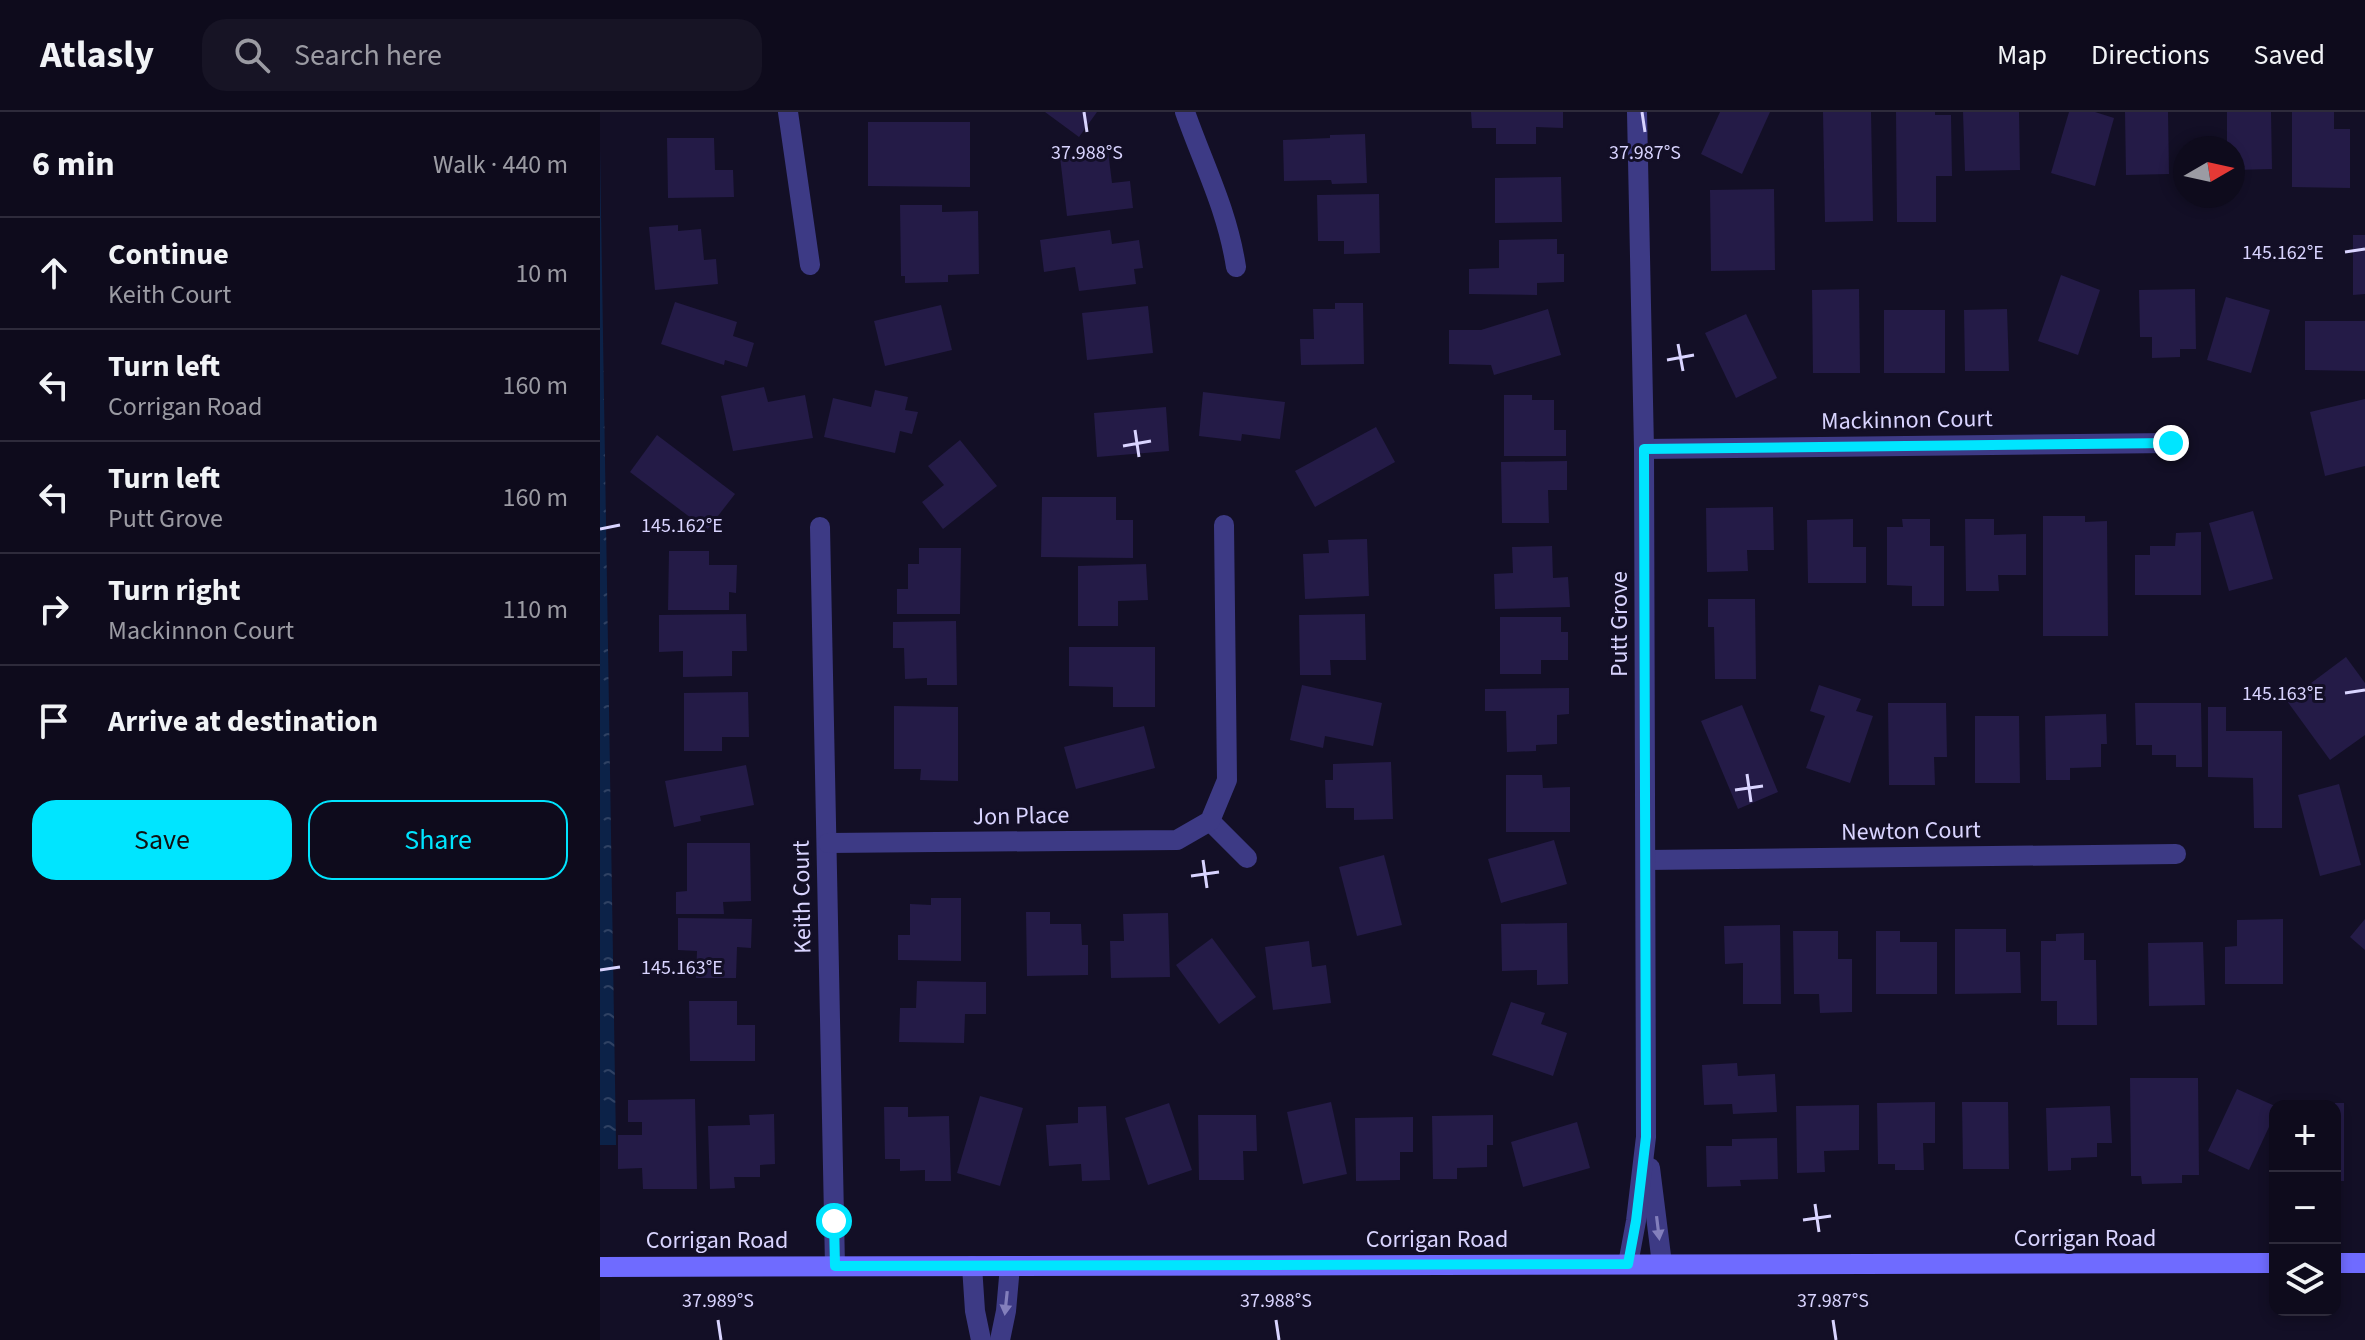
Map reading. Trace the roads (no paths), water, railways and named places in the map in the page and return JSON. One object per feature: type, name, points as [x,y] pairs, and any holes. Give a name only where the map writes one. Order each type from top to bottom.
[{"type":"main road","name":"Corrigan Road","points":[[600,1267],[2269,1263]]},
{"type":"main road","points":[[2341,1263],[2365,1263]]},
{"type":"street","points":[[788,112],[810,265]]},
{"type":"street","points":[[1185,112],[1222,202],[1236,267]]},
{"type":"street","name":"Putt Grove","points":[[1628,1264],[1646,1137],[1644,449],[1637,112]]},
{"type":"street","name":"Mackinnon Court","points":[[1644,449],[2171,443]]},
{"type":"street","points":[[1224,525],[1227,780],[1210,821],[1247,858]]},
{"type":"street","name":"Keith Court","points":[[820,527],[835,1266]]},
{"type":"street","name":"Jon Place","points":[[828,843],[1177,840],[1210,821]]},
{"type":"street","name":"Newton Court","points":[[1646,860],[2176,854]]},
{"type":"street","name":"Putt Grove","points":[[1646,1137],[1662,1264]]},
{"type":"street","points":[[972,1266],[975,1311],[981,1340]]},
{"type":"street","points":[[1000,1340],[1010,1266]]},
{"type":"water","points":[[600,151],[616,1145],[600,1145]]}]
